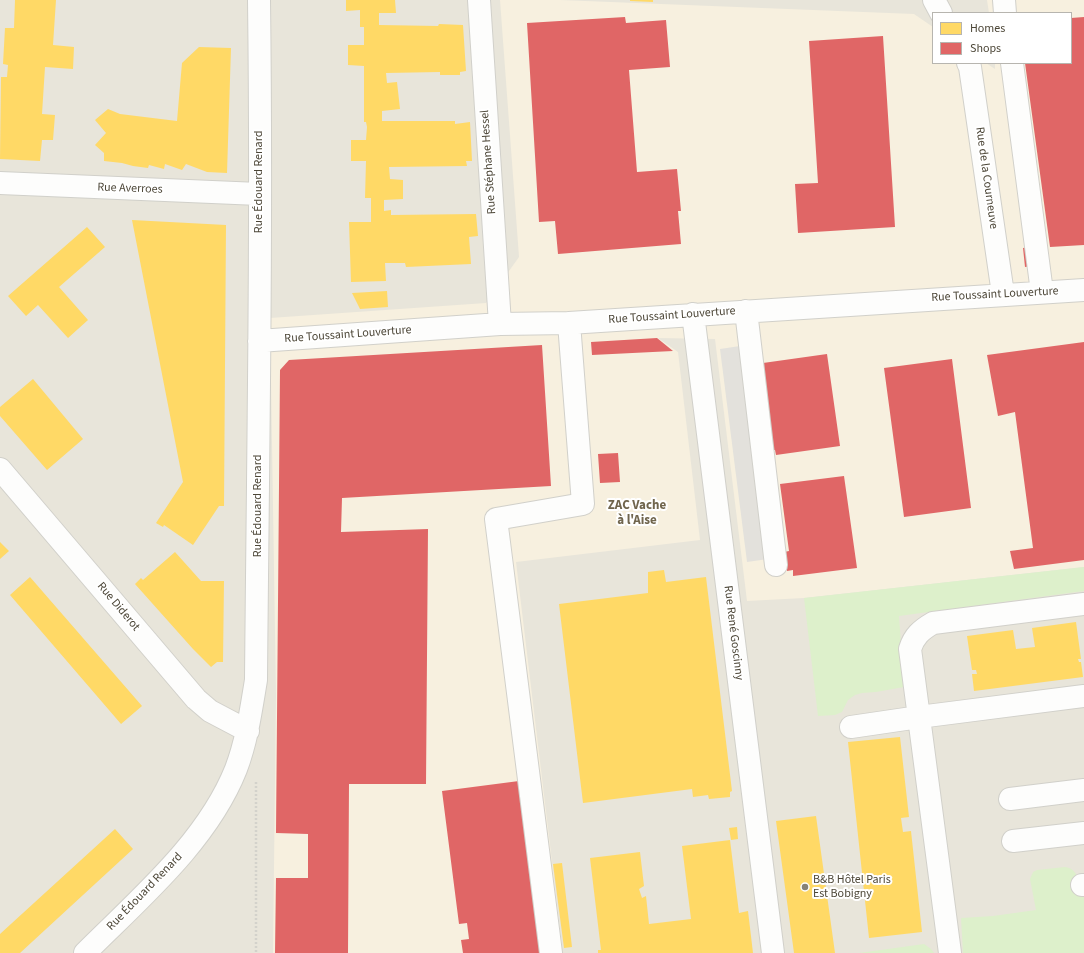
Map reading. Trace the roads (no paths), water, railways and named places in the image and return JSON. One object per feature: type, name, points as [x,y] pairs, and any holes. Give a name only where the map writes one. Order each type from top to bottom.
[{"type":"street","name":"Rue Édouard Renard","points":[[85,953],[169,870],[199,833],[224,795],[236,768],[248,731],[256,680],[259,341],[258,0]]},
{"type":"street","name":"Rue Stéphane Hessel","points":[[479,0],[500,324]]},
{"type":"street","points":[[934,0],[940,12]]},
{"type":"street","points":[[1004,0],[1005,12]]},
{"type":"street","name":"Rue de la Courneuve","points":[[968,64],[1003,294]]},
{"type":"street","points":[[1012,64],[1042,292]]},
{"type":"street","name":"Rue Averroes","points":[[0,183],[259,194]]},
{"type":"street","name":"Rue Toussaint Louverture","points":[[259,341],[500,324],[569,322],[1084,290]]},
{"type":"street","points":[[746,311],[776,565]]},
{"type":"street","name":"Rue René Goscinny","points":[[693,314],[773,953]]},
{"type":"street","points":[[551,953],[496,519],[583,504],[569,322]]},
{"type":"street","name":"Rue Diderot","points":[[0,469],[196,698],[210,711],[248,731]]},
{"type":"street","points":[[950,953],[910,649],[913,640],[920,631],[933,623],[1084,604]]},
{"type":"street","points":[[851,727],[918,716],[1084,696]]},
{"type":"street","points":[[1010,799],[1084,790]]},
{"type":"street","points":[[1012,841],[1084,832]]},
{"type":"place","name":"B&B Hôtel Paris Est Bobigny","points":[[805,887]]},
{"type":"district","name":"ZAC Vache à l'Aise","points":[[637,514]]}]
